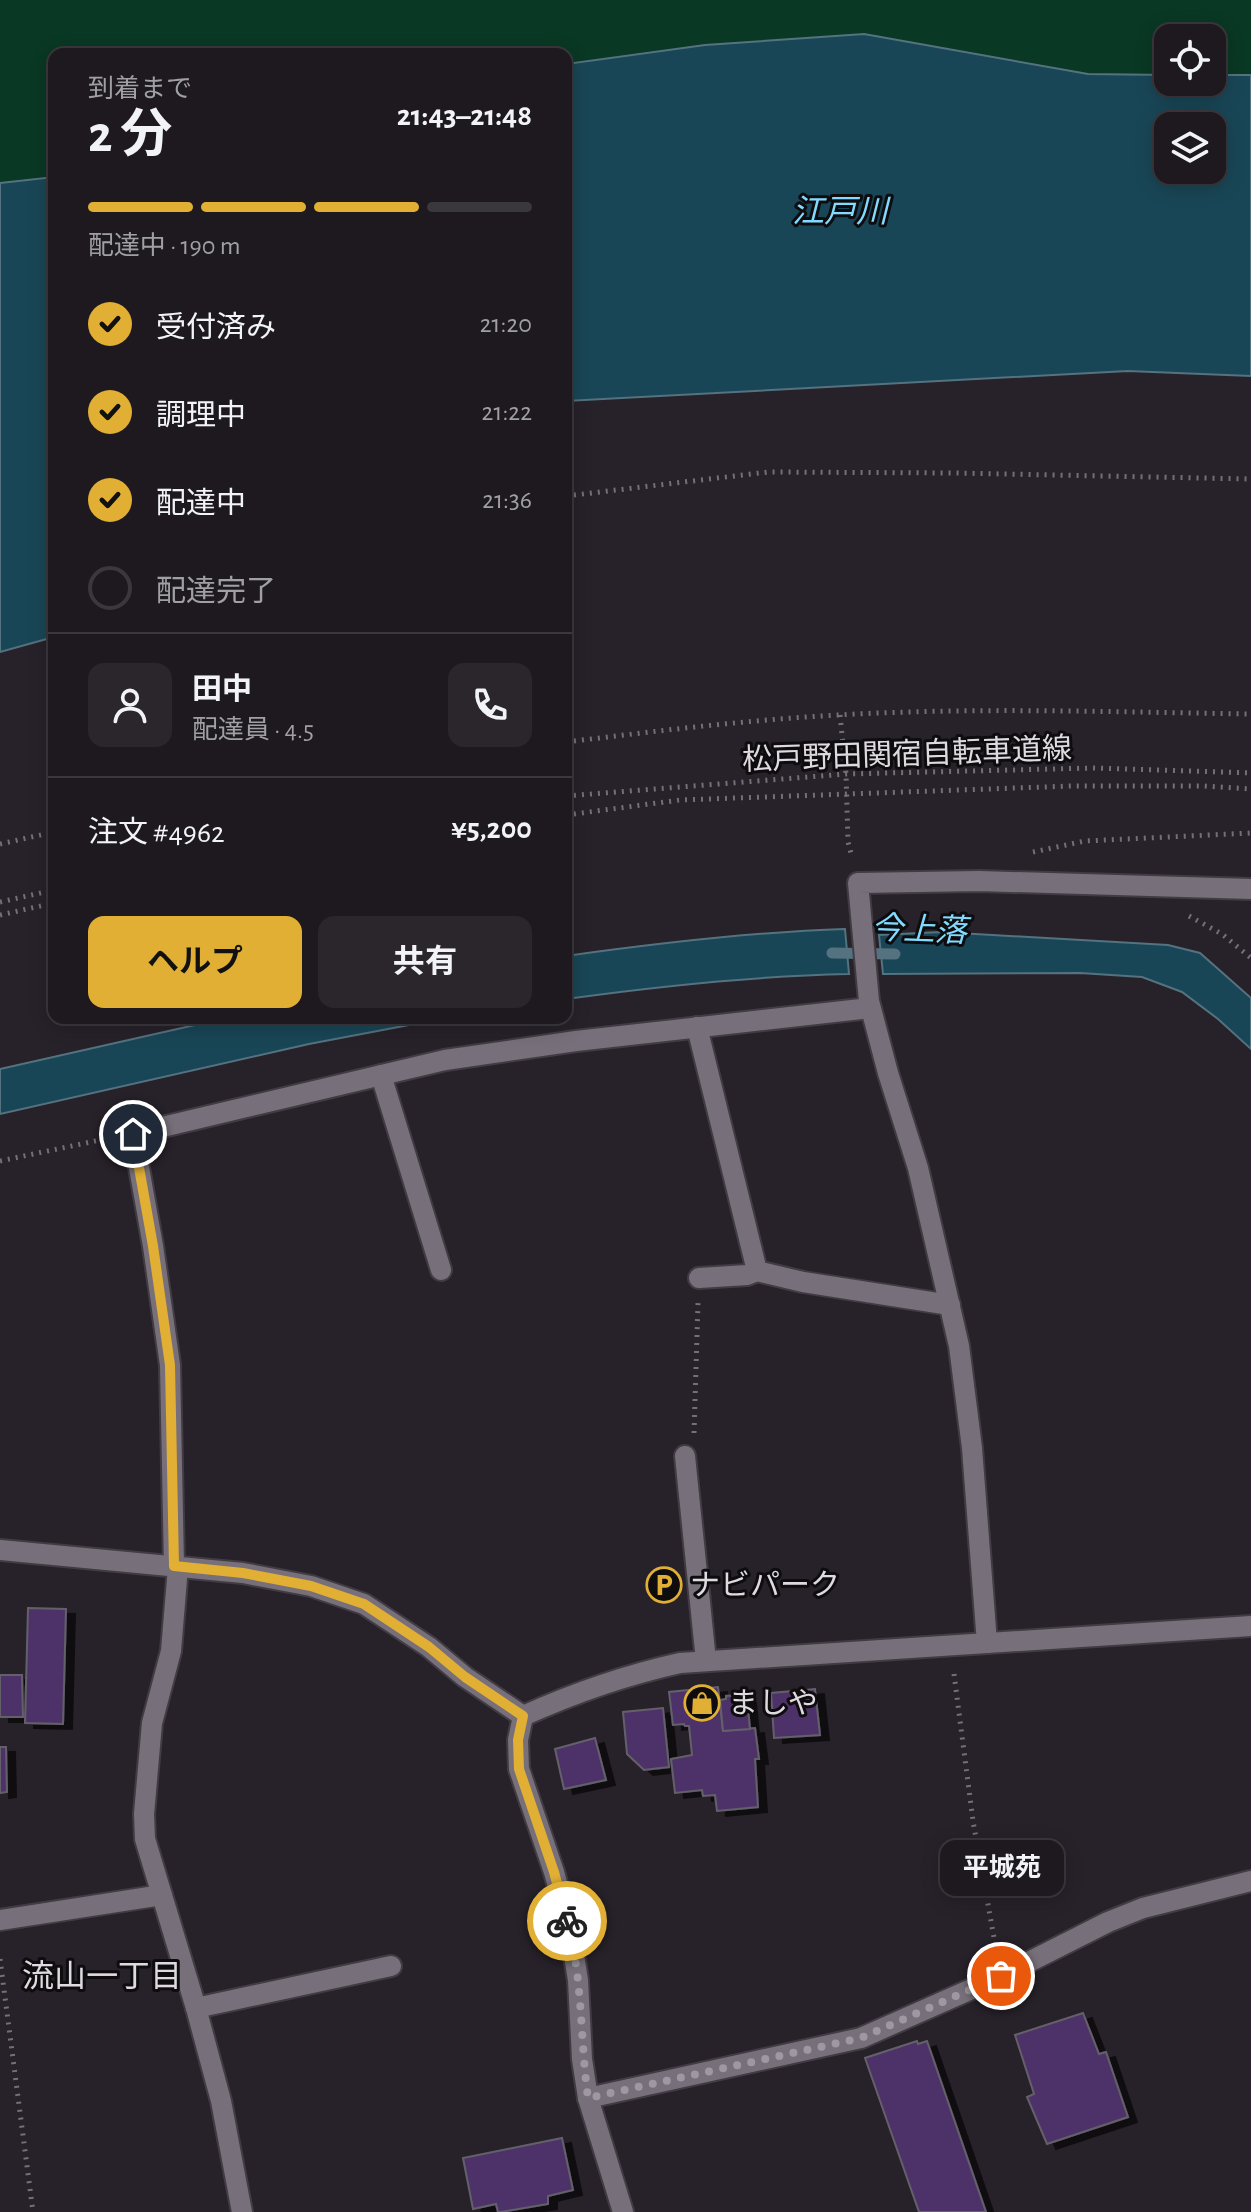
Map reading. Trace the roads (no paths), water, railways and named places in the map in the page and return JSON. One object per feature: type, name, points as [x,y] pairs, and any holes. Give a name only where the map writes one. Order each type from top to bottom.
[{"type":"street","points":[[987,1643],[967,1400],[959,1346],[918,1168],[870,1004],[858,883],[979,881],[1251,889]]},
{"type":"street","points":[[242,2212],[221,2101],[145,1839],[144,1814],[152,1723],[171,1651],[176,1567],[170,1365],[133,1134],[445,1060],[870,1004]]},
{"type":"street","points":[[697,1027],[757,1271]]},
{"type":"street","points":[[381,1075],[441,1270]]},
{"type":"street","points":[[699,1278],[747,1275],[757,1271],[803,1282],[950,1305]]},
{"type":"street","points":[[685,1456],[706,1661]]},
{"type":"street","points":[[0,1550],[243,1573],[311,1586],[364,1604],[523,1716]]},
{"type":"street","points":[[523,1716],[560,1699],[651,1669],[680,1663],[1251,1626]]},
{"type":"street","points":[[523,1716],[518,1740],[519,1769],[554,1872],[570,1931],[578,1980],[582,2059],[588,2098],[623,2212]]},
{"type":"street","points":[[588,2098],[861,2038],[1001,1976],[1108,1922],[1143,1908],[1251,1881]]},
{"type":"street","points":[[0,1920],[162,1895]]},
{"type":"street","points":[[196,2008],[391,1966]]},
{"type":"water","name":"江戸川","points":[[864,34],[1088,74],[1154,75],[1154,96],[1226,96],[1226,75],[1251,75],[1251,376],[1128,371],[572,401],[572,63],[705,45]]},
{"type":"water","points":[[48,178],[48,639],[0,652],[0,183]]},
{"type":"water","points":[[845,929],[849,974],[707,982],[572,998],[572,955],[775,933]]},
{"type":"water","points":[[941,932],[1168,945],[1200,953],[1251,998],[1251,1049],[1182,992],[1142,977],[1080,973],[883,974],[879,935]]},
{"type":"water","points":[[199,1024],[414,1024],[309,1044],[0,1114],[0,1069]]},
{"type":"waterway","name":"今上落","points":[[832,953],[895,954]]},
{"type":"place","name":"ナビパーク","points":[[664,1585]]},
{"type":"place","name":"ましや","points":[[702,1703]]},
{"type":"place","name":"平城苑","points":[[1001,1976]]},
{"type":"district","name":"流山一丁目","points":[[102,1976]]}]
